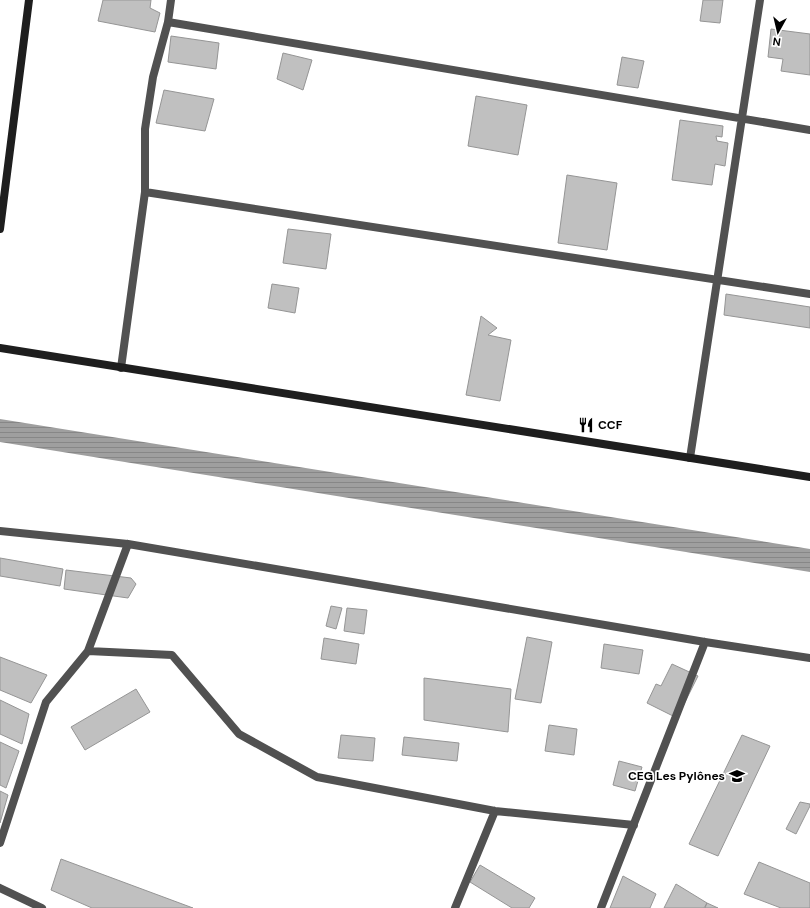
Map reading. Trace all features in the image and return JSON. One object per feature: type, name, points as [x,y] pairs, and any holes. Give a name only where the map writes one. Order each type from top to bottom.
[{"type":"street","points":[[0,229],[29,0]]},
{"type":"street","points":[[121,368],[145,192],[145,129],[153,77],[168,22],[172,0]]},
{"type":"street","points":[[690,458],[760,0]]},
{"type":"street","points":[[168,22],[810,130]]},
{"type":"street","points":[[145,192],[810,294]]},
{"type":"street","points":[[0,348],[810,477]]},
{"type":"street","points":[[0,531],[128,544],[705,642],[810,658]]},
{"type":"street","points":[[0,843],[46,702],[88,651],[128,544]]},
{"type":"street","points":[[601,908],[705,642]]},
{"type":"street","points":[[88,651],[172,655],[239,734],[317,777],[495,811],[634,825]]},
{"type":"street","points":[[455,908],[495,811]]},
{"type":"street","points":[[0,888],[42,908]]},
{"type":"shaded area","points":[[0,419],[810,549],[810,572],[0,442]]},
{"type":"building","points":[[103,0],[151,0],[150,8],[160,13],[155,32],[98,21]]},
{"type":"building","points":[[703,0],[723,0],[720,23],[700,21]]},
{"type":"building","points":[[771,29],[810,34],[810,75],[781,71],[783,59],[768,57]]},
{"type":"building","points":[[171,36],[219,43],[216,69],[168,62]]},
{"type":"building","points":[[283,53],[312,60],[303,90],[277,79]]},
{"type":"building","points":[[622,57],[644,61],[638,88],[617,85]]},
{"type":"building","points":[[164,90],[214,99],[205,131],[156,123]]},
{"type":"building","points":[[476,96],[527,105],[518,155],[468,146]]},
{"type":"building","points":[[680,120],[723,126],[722,137],[716,136],[717,141],[728,143],[725,166],[715,164],[712,185],[672,180]]},
{"type":"building","points":[[567,175],[617,183],[607,250],[558,243]]},
{"type":"building","points":[[288,229],[331,234],[326,269],[283,263]]},
{"type":"building","points":[[272,284],[299,288],[295,313],[268,308]]},
{"type":"building","points":[[726,294],[810,307],[810,328],[724,315]]},
{"type":"building","points":[[481,316],[497,328],[488,335],[511,340],[500,401],[466,395]]},
{"type":"building","points":[[0,558],[63,569],[60,586],[0,576]]},
{"type":"building","points":[[66,570],[131,578],[136,584],[128,598],[64,589]]},
{"type":"building","points":[[331,606],[342,608],[336,629],[326,626]]},
{"type":"building","points":[[347,608],[367,610],[364,634],[344,631]]},
{"type":"building","points":[[527,637],[552,642],[541,703],[515,699]]},
{"type":"building","points":[[324,638],[359,644],[356,664],[321,659]]},
{"type":"building","points":[[604,644],[643,650],[639,674],[601,668]]},
{"type":"building","points":[[0,657],[47,675],[31,703],[0,690]]},
{"type":"building","points":[[672,664],[698,676],[677,718],[647,703],[656,684],[661,686]]},
{"type":"building","points":[[424,678],[511,689],[508,732],[424,720]]},
{"type":"building","points":[[136,689],[150,712],[85,750],[71,727]]},
{"type":"building","points":[[0,700],[29,714],[22,744],[0,734]]},
{"type":"building","points":[[549,725],[577,729],[574,755],[545,751]]},
{"type":"building","points":[[341,735],[375,738],[373,761],[338,758]]},
{"type":"building","points":[[742,735],[770,746],[718,856],[689,844]]},
{"type":"building","points":[[404,737],[459,743],[457,761],[402,755]]},
{"type":"building","points":[[0,742],[19,751],[6,788],[0,785]]},
{"type":"building","points":[[619,761],[642,767],[635,791],[613,785]]},
{"type":"building","points":[[0,791],[8,795],[0,823]]},
{"type":"building","points":[[800,802],[810,804],[810,806],[796,834],[786,829]]},
{"type":"building","points":[[61,859],[193,908],[92,908],[51,890]]},
{"type":"building","points":[[759,862],[810,883],[810,908],[781,908],[744,894]]},
{"type":"building","points":[[480,865],[535,898],[529,908],[512,908],[470,882]]},
{"type":"building","points":[[623,876],[656,894],[650,908],[610,908]]},
{"type":"building","points":[[676,884],[707,903],[704,908],[664,908]]},
{"type":"building","points":[[707,903],[718,908],[705,908]]},
{"type":"place","name":"CCF","points":[[586,425]]},
{"type":"place","name":"CEG Les Pylônes","points":[[737,776]]}]
